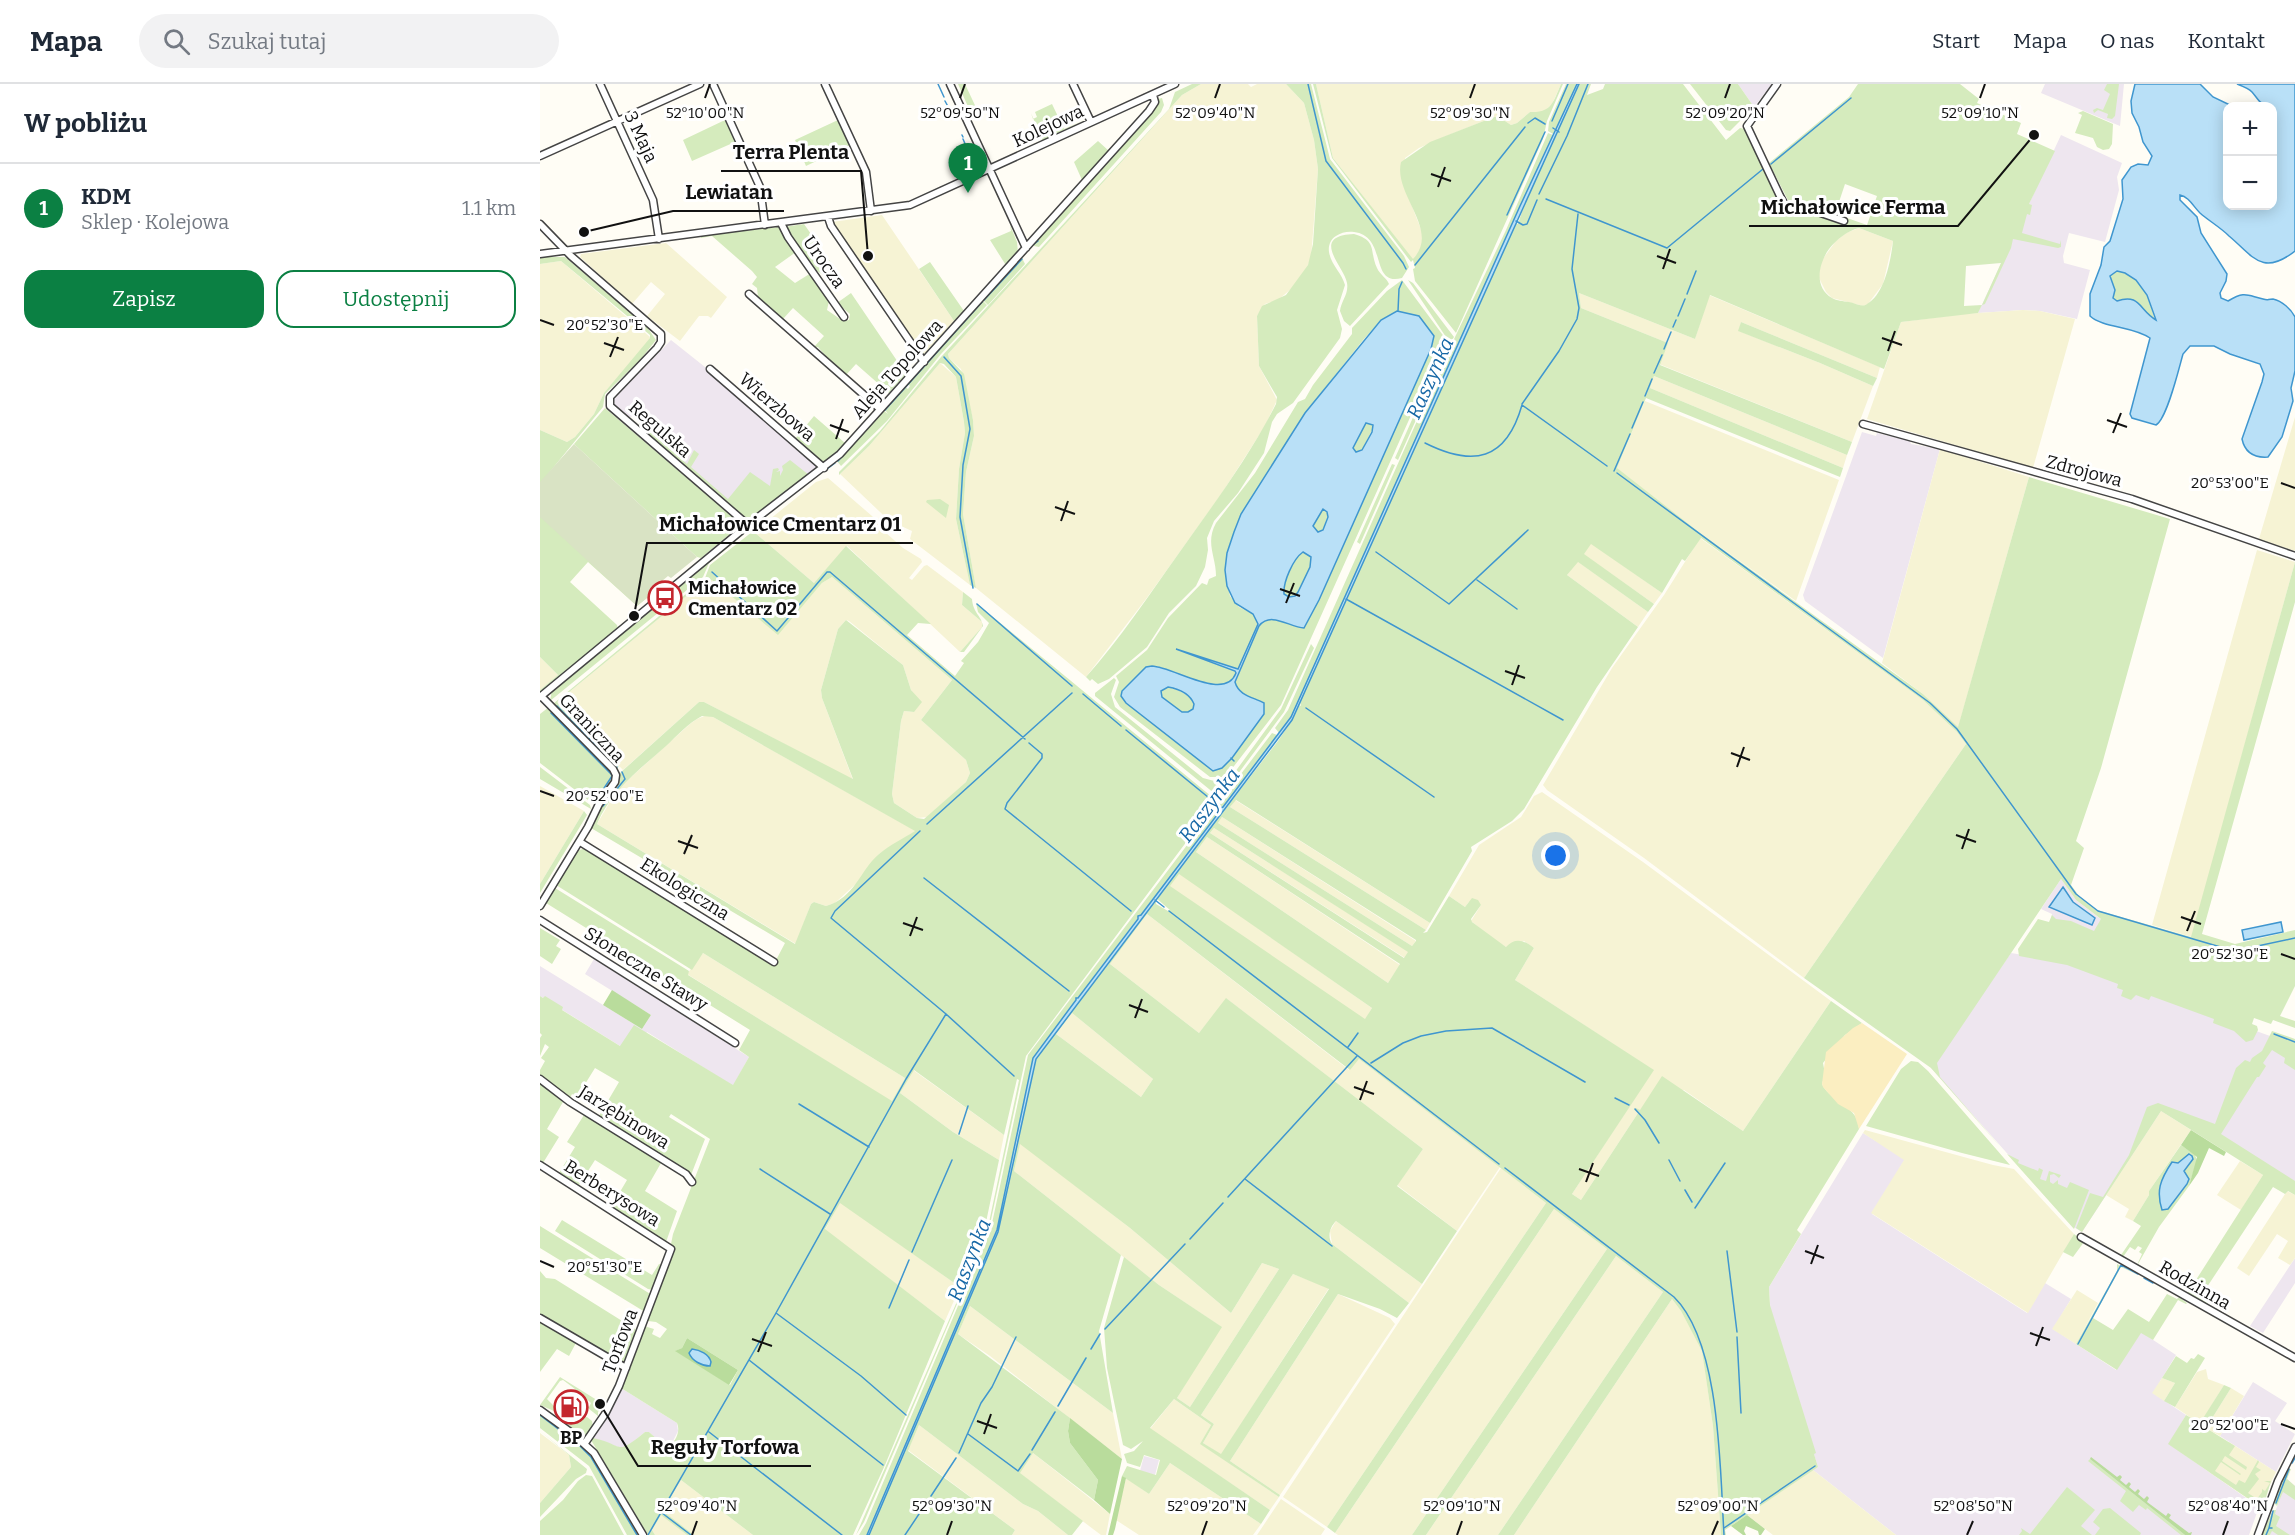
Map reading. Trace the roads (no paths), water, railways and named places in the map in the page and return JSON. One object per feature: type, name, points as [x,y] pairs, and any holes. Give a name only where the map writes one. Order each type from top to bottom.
[{"type":"street","name":"3 Maja","points":[[600,84],[653,200],[659,238]]},
{"type":"street","points":[[540,156],[700,84]]},
{"type":"street","points":[[713,84],[760,187],[765,225]]},
{"type":"street","points":[[825,84],[866,172],[871,212]]},
{"type":"street","points":[[950,84],[1026,248]]},
{"type":"street","points":[[1073,84],[1091,123]]},
{"type":"street","name":"Kolejowa","points":[[540,254],[871,212],[910,205],[1175,84]]},
{"type":"street","points":[[1777,84],[1747,126],[1786,207],[1812,210],[1844,221]]},
{"type":"street","name":"Aleja Topolowa","points":[[541,696],[748,525],[847,448],[1149,111],[1155,102],[1153,95]]},
{"type":"street","points":[[828,217],[831,226],[924,362]]},
{"type":"street","name":"Urocza","points":[[781,223],[788,237],[843,317]]},
{"type":"street","name":"Regulska","points":[[540,224],[575,260],[661,335],[661,342],[657,348],[610,397],[610,406],[748,525]]},
{"type":"street","points":[[575,260],[578,249]]},
{"type":"street","points":[[749,294],[880,409]]},
{"type":"street","name":"Wierzbowa","points":[[710,369],[824,468]]},
{"type":"street","name":"Zdrojowa","points":[[1863,423],[2125,497],[2295,556]]},
{"type":"street","name":"Graniczna","points":[[540,906],[580,842],[599,804],[615,782],[616,773],[541,696]]},
{"type":"street","name":"Ekologiczna","points":[[580,842],[774,962]]},
{"type":"street","name":"Słoneczne Stawy","points":[[540,920],[735,1043]]},
{"type":"street","name":"Jarzębinowa","points":[[540,1079],[570,1102],[686,1174],[692,1182]]},
{"type":"street","name":"Berberysowa","points":[[540,1165],[669,1245]]},
{"type":"street","name":"Rodzinna","points":[[2081,1237],[2295,1358]]},
{"type":"street","name":"Torfowa","points":[[585,1443],[605,1414],[626,1368],[671,1249],[669,1245]]},
{"type":"street","points":[[540,1317],[626,1368]]},
{"type":"street","points":[[540,1410],[585,1443],[602,1465],[643,1535]]},
{"type":"street","points":[[2259,1535],[2278,1481],[2295,1447]]},
{"type":"water","points":[[1577,84],[1579,84],[1292,720],[1036,1059],[998,1232],[869,1535],[867,1535],[997,1230],[1033,1058],[1138,916],[1291,717]]},
{"type":"water","points":[[2135,84],[2200,84],[2213,97],[2224,102],[2223,210],[2277,210],[2277,102],[2260,102],[2245,87],[2237,84],[2295,84],[2295,251],[2284,259],[2274,262],[2259,261],[2180,195],[2180,200],[2197,217],[2201,233],[2227,274],[2220,293],[2221,298],[2228,301],[2246,295],[2266,300],[2273,299],[2286,306],[2295,317],[2295,371],[2291,388],[2293,401],[2282,437],[2268,457],[2251,454],[2242,439],[2264,374],[2260,364],[2214,346],[2190,346],[2183,354],[2168,404],[2156,425],[2132,418],[2130,414],[2150,338],[2135,331],[2102,323],[2090,316],[2090,294],[2101,265],[2104,247],[2110,241],[2123,199],[2122,180],[2131,167],[2138,164],[2148,165],[2152,156],[2143,142],[2132,113],[2131,101]],"holes":[[[2117,271],[2136,280],[2147,295],[2156,320],[2135,301],[2130,299],[2117,301],[2113,298],[2115,290],[2110,276]]]},
{"type":"water","points":[[1397,311],[1419,316],[1434,336],[1431,349],[1319,600],[1304,628],[1275,620],[1269,620],[1259,626],[1235,682],[1243,693],[1264,703],[1264,714],[1232,758],[1222,768],[1213,771],[1126,703],[1121,696],[1122,691],[1146,667],[1152,666],[1210,684],[1230,681],[1236,673],[1176,649],[1238,669],[1258,624],[1253,614],[1235,603],[1227,586],[1225,570],[1227,553],[1241,514],[1305,413],[1381,320]],"holes":[[[1366,423],[1373,425],[1372,432],[1362,450],[1356,452],[1353,448]],[[1323,509],[1327,512],[1328,517],[1323,530],[1318,532],[1313,526]],[[1303,552],[1311,557],[1310,567],[1298,592],[1295,596],[1289,597],[1284,594],[1285,583],[1299,555]],[[1168,687],[1184,692],[1192,700],[1193,709],[1182,712],[1162,697],[1161,691]]]},
{"type":"water","points":[[2063,887],[2073,902],[2095,918],[2092,925],[2049,907]]},
{"type":"water","points":[[2281,922],[2283,932],[2244,940],[2242,930]]},
{"type":"water","points":[[2189,1154],[2193,1159],[2184,1171],[2189,1179],[2187,1184],[2168,1209],[2162,1210],[2159,1191],[2165,1174],[2172,1162],[2178,1163]]},
{"type":"water","points":[[692,1349],[706,1355],[710,1359],[710,1366],[695,1361],[689,1353]]},
{"type":"waterway","points":[[938,84],[944,97]]},
{"type":"waterway","points":[[1308,84],[1326,161],[1406,269]]},
{"type":"waterway","points":[[1552,121],[1568,84]]},
{"type":"waterway","points":[[1539,194],[1567,136],[1588,84]]},
{"type":"waterway","points":[[1771,164],[1851,98]]},
{"type":"waterway","points":[[945,101],[952,114]]},
{"type":"waterway","points":[[1528,123],[1535,118],[1545,124]]},
{"type":"waterway","points":[[1415,265],[1525,127]]},
{"type":"waterway","name":"Raszynka","points":[[1553,128],[1559,132]]},
{"type":"waterway","points":[[1507,215],[1545,132]]},
{"type":"waterway","points":[[963,139],[966,146]]},
{"type":"waterway","points":[[968,149],[977,169]]},
{"type":"waterway","points":[[1546,199],[1667,248],[1763,169]]},
{"type":"waterway","points":[[1516,221],[1523,225],[1527,224],[1537,200]]},
{"type":"waterway","points":[[1522,404],[1559,351],[1577,319],[1579,308],[1572,269],[1578,214]]},
{"type":"waterway","points":[[1034,244],[1038,241]]},
{"type":"waterway","points":[[984,300],[1022,259]]},
{"type":"waterway","points":[[1687,294],[1696,271]]},
{"type":"waterway","points":[[1398,311],[1399,289],[1402,282]]},
{"type":"waterway","points":[[1678,316],[1685,299]]},
{"type":"waterway","points":[[885,410],[982,302]]},
{"type":"waterway","points":[[1673,327],[1676,320]]},
{"type":"waterway","points":[[1664,349],[1671,332]]},
{"type":"waterway","points":[[1654,373],[1662,355]]},
{"type":"waterway","points":[[944,357],[961,376],[970,429],[963,465],[960,517],[973,588]]},
{"type":"waterway","points":[[1645,396],[1652,379]]},
{"type":"waterway","points":[[1632,428],[1643,402]]},
{"type":"waterway","points":[[1425,443],[1458,455],[1486,454],[1497,448],[1507,438],[1522,405],[1607,466]]},
{"type":"waterway","points":[[838,461],[883,411]]},
{"type":"waterway","points":[[1614,471],[1630,434]]},
{"type":"waterway","points":[[827,469],[835,463]]},
{"type":"waterway","points":[[1617,473],[1930,703],[1957,729],[2076,894],[2098,911],[2234,951],[2295,938]]},
{"type":"waterway","points":[[1376,552],[1449,604],[1528,530]]},
{"type":"waterway","points":[[712,572],[777,631],[827,572],[830,572],[1025,739]]},
{"type":"waterway","points":[[1477,580],[1517,609]]},
{"type":"waterway","points":[[1346,599],[1563,720]]},
{"type":"waterway","points":[[977,604],[1072,686]]},
{"type":"waterway","points":[[927,824],[1072,693]]},
{"type":"waterway","points":[[1083,694],[1121,726]]},
{"type":"waterway","points":[[557,706],[617,767]]},
{"type":"waterway","points":[[1306,708],[1434,797]]},
{"type":"waterway","points":[[551,713],[611,774],[612,776],[597,799]]},
{"type":"waterway","points":[[1126,730],[1214,802]]},
{"type":"waterway","points":[[1029,743],[1042,754],[1042,758],[1007,803],[1005,809],[1131,911]]},
{"type":"waterway","points":[[1231,758],[1234,761]]},
{"type":"waterway","points":[[603,806],[625,779],[622,772]]},
{"type":"waterway","points":[[920,831],[835,911],[831,918],[946,1014],[1014,1076]]},
{"type":"waterway","points":[[924,878],[1069,991]]},
{"type":"waterway","points":[[1155,900],[1164,907]]},
{"type":"waterway","points":[[1169,911],[1499,1164]]},
{"type":"waterway","points":[[648,1535],[776,1313],[906,1079],[946,1014]]},
{"type":"waterway","points":[[1371,1063],[1403,1043],[1421,1036],[1446,1031],[1492,1028],[1585,1082]]},
{"type":"waterway","points":[[1348,1047],[1358,1033]]},
{"type":"waterway","points":[[2274,1034],[2295,1042]]},
{"type":"waterway","points":[[1228,1197],[1357,1056]]},
{"type":"waterway","points":[[1615,1098],[1629,1105]]},
{"type":"waterway","points":[[799,1104],[869,1147]]},
{"type":"waterway","points":[[959,1134],[968,1106]]},
{"type":"waterway","points":[[1635,1109],[1645,1120],[1659,1143]]},
{"type":"waterway","points":[[912,1252],[952,1160]]},
{"type":"waterway","points":[[1669,1160],[1680,1181]]},
{"type":"waterway","points":[[1695,1208],[1725,1163]]},
{"type":"waterway","points":[[1505,1168],[1674,1297],[1689,1318],[1701,1345],[1715,1409],[1724,1535]]},
{"type":"waterway","points":[[760,1169],[830,1214]]},
{"type":"waterway","points":[[1245,1179],[1332,1246]]},
{"type":"waterway","points":[[1685,1190],[1692,1202]]},
{"type":"waterway","points":[[1190,1239],[1223,1203]]},
{"type":"waterway","points":[[1105,1329],[1185,1244]]},
{"type":"waterway","points":[[1727,1251],[1737,1332]]},
{"type":"waterway","points":[[889,1308],[909,1260]]},
{"type":"waterway","points":[[2078,1344],[2121,1265],[2138,1274]]},
{"type":"waterway","points":[[2144,1278],[2153,1283]]},
{"type":"waterway","points":[[776,1313],[861,1376],[906,1415]]},
{"type":"waterway","points":[[1091,1349],[1100,1334]]},
{"type":"waterway","points":[[959,1453],[981,1403],[992,1387],[1016,1337]]},
{"type":"waterway","points":[[1737,1337],[1741,1413]]},
{"type":"waterway","points":[[1058,1406],[1086,1358]]},
{"type":"waterway","points":[[749,1360],[883,1465]]},
{"type":"waterway","points":[[1032,1450],[1055,1412]]},
{"type":"waterway","points":[[540,1415],[591,1457],[637,1535]]},
{"type":"waterway","points":[[709,1432],[842,1535]]},
{"type":"waterway","points":[[968,1434],[1018,1471],[1030,1454]]},
{"type":"waterway","points":[[931,1496],[956,1458]]},
{"type":"waterway","points":[[2292,1463],[2295,1458]]},
{"type":"waterway","points":[[1724,1528],[1815,1466]]},
{"type":"waterway","points":[[2276,1503],[2289,1469]]},
{"type":"waterway","points":[[905,1535],[927,1502]]},
{"type":"waterway","points":[[2269,1528],[2273,1511]]},
{"type":"waterway","points":[[662,1513],[691,1535]]},
{"type":"waterway","points":[[2266,1535],[2269,1528],[2272,1528]]},
{"type":"place","name":"Michałowice Ferma","points":[[2034,135]]},
{"type":"place","name":"KDM","points":[[968,193]]},
{"type":"place","name":"Lewiatan","points":[[584,232]]},
{"type":"place","name":"Terra Plenta","points":[[868,256]]},
{"type":"place","name":"Michałowice Cmentarz 02","points":[[665,598]]},
{"type":"place","name":"Michałowice Cmentarz 01","points":[[634,616]]},
{"type":"place","name":"Reguły Torfowa","points":[[600,1404]]},
{"type":"place","name":"BP","points":[[571,1407]]}]
